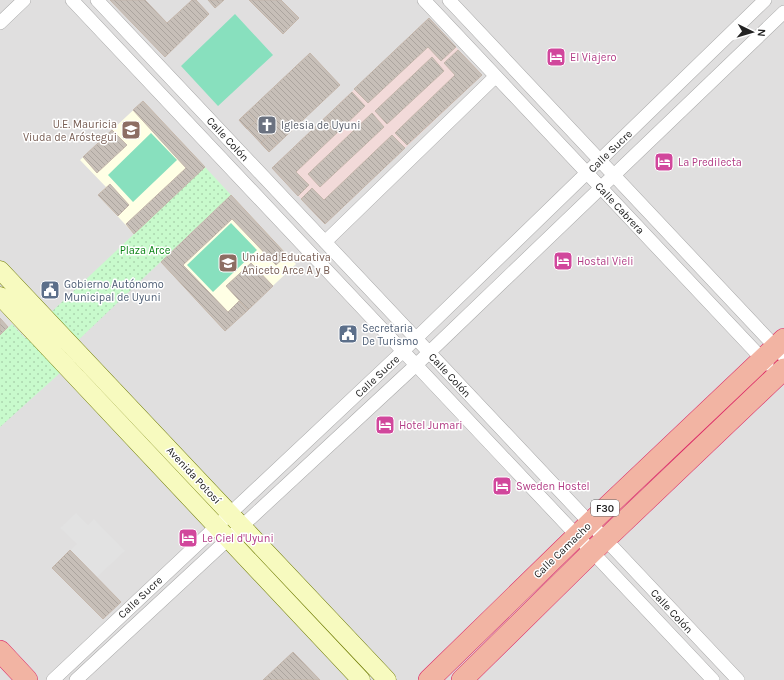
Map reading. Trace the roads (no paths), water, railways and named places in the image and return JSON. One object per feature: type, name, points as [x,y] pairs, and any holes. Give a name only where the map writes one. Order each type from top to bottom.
[{"type":"highway","name":"Calle Camacho","points":[[429,680],[583,529],[777,350]]},
{"type":"highway","name":"Calle Camacho","points":[[462,680],[599,546],[782,375]]},
{"type":"highway","points":[[0,651],[27,680]]},
{"type":"main road","name":"Avenida Potosí","points":[[0,270],[387,680]]},
{"type":"main road","name":"Avenida Potosí","points":[[0,296],[361,680]]},
{"type":"street","points":[[0,23],[24,0]]},
{"type":"street","name":"Calle Colón","points":[[72,0],[416,365],[583,529],[713,680]]},
{"type":"street","name":"Calle Colón","points":[[97,0],[429,352],[599,546],[738,680]]},
{"type":"street","name":"Calle Cabrera","points":[[424,0],[601,188],[777,350]]},
{"type":"street","name":"Calle Cabrera","points":[[449,0],[777,350],[782,375]]},
{"type":"street","name":"Calle Sucre","points":[[76,680],[403,351],[588,174],[765,0]]},
{"type":"street","points":[[770,0],[784,13]]},
{"type":"street","name":"Calle Sucre","points":[[236,519],[416,365],[784,13]]},
{"type":"street","points":[[325,242],[495,77]]},
{"type":"street","name":"Calle Sucre","points":[[53,680],[223,532]]},
{"type":"place","name":"El Viajero","points":[[556,57]]},
{"type":"place","name":"Iglesia de Uyuni","points":[[267,125]]},
{"type":"place","name":"U.E. Mauricia Viuda de Aróstegui","points":[[131,130]]},
{"type":"place","name":"La Predilecta","points":[[664,162]]},
{"type":"place","name":"Hostal Vieli","points":[[563,261]]},
{"type":"place","name":"Unidad Educativa Aniceto Arce A y B","points":[[228,263]]},
{"type":"place","name":"Gobierno Autónomo Municipal de Uyuni","points":[[50,290]]},
{"type":"place","name":"Secretaria De Turismo","points":[[348,334]]},
{"type":"place","name":"Hotel Jumari","points":[[385,425]]},
{"type":"place","name":"Sweden Hostel","points":[[502,486]]},
{"type":"place","name":"Le Ciel d'Uyuni","points":[[188,538]]},
{"type":"park label","name":"Plaza Arce","points":[[145,250]]}]
